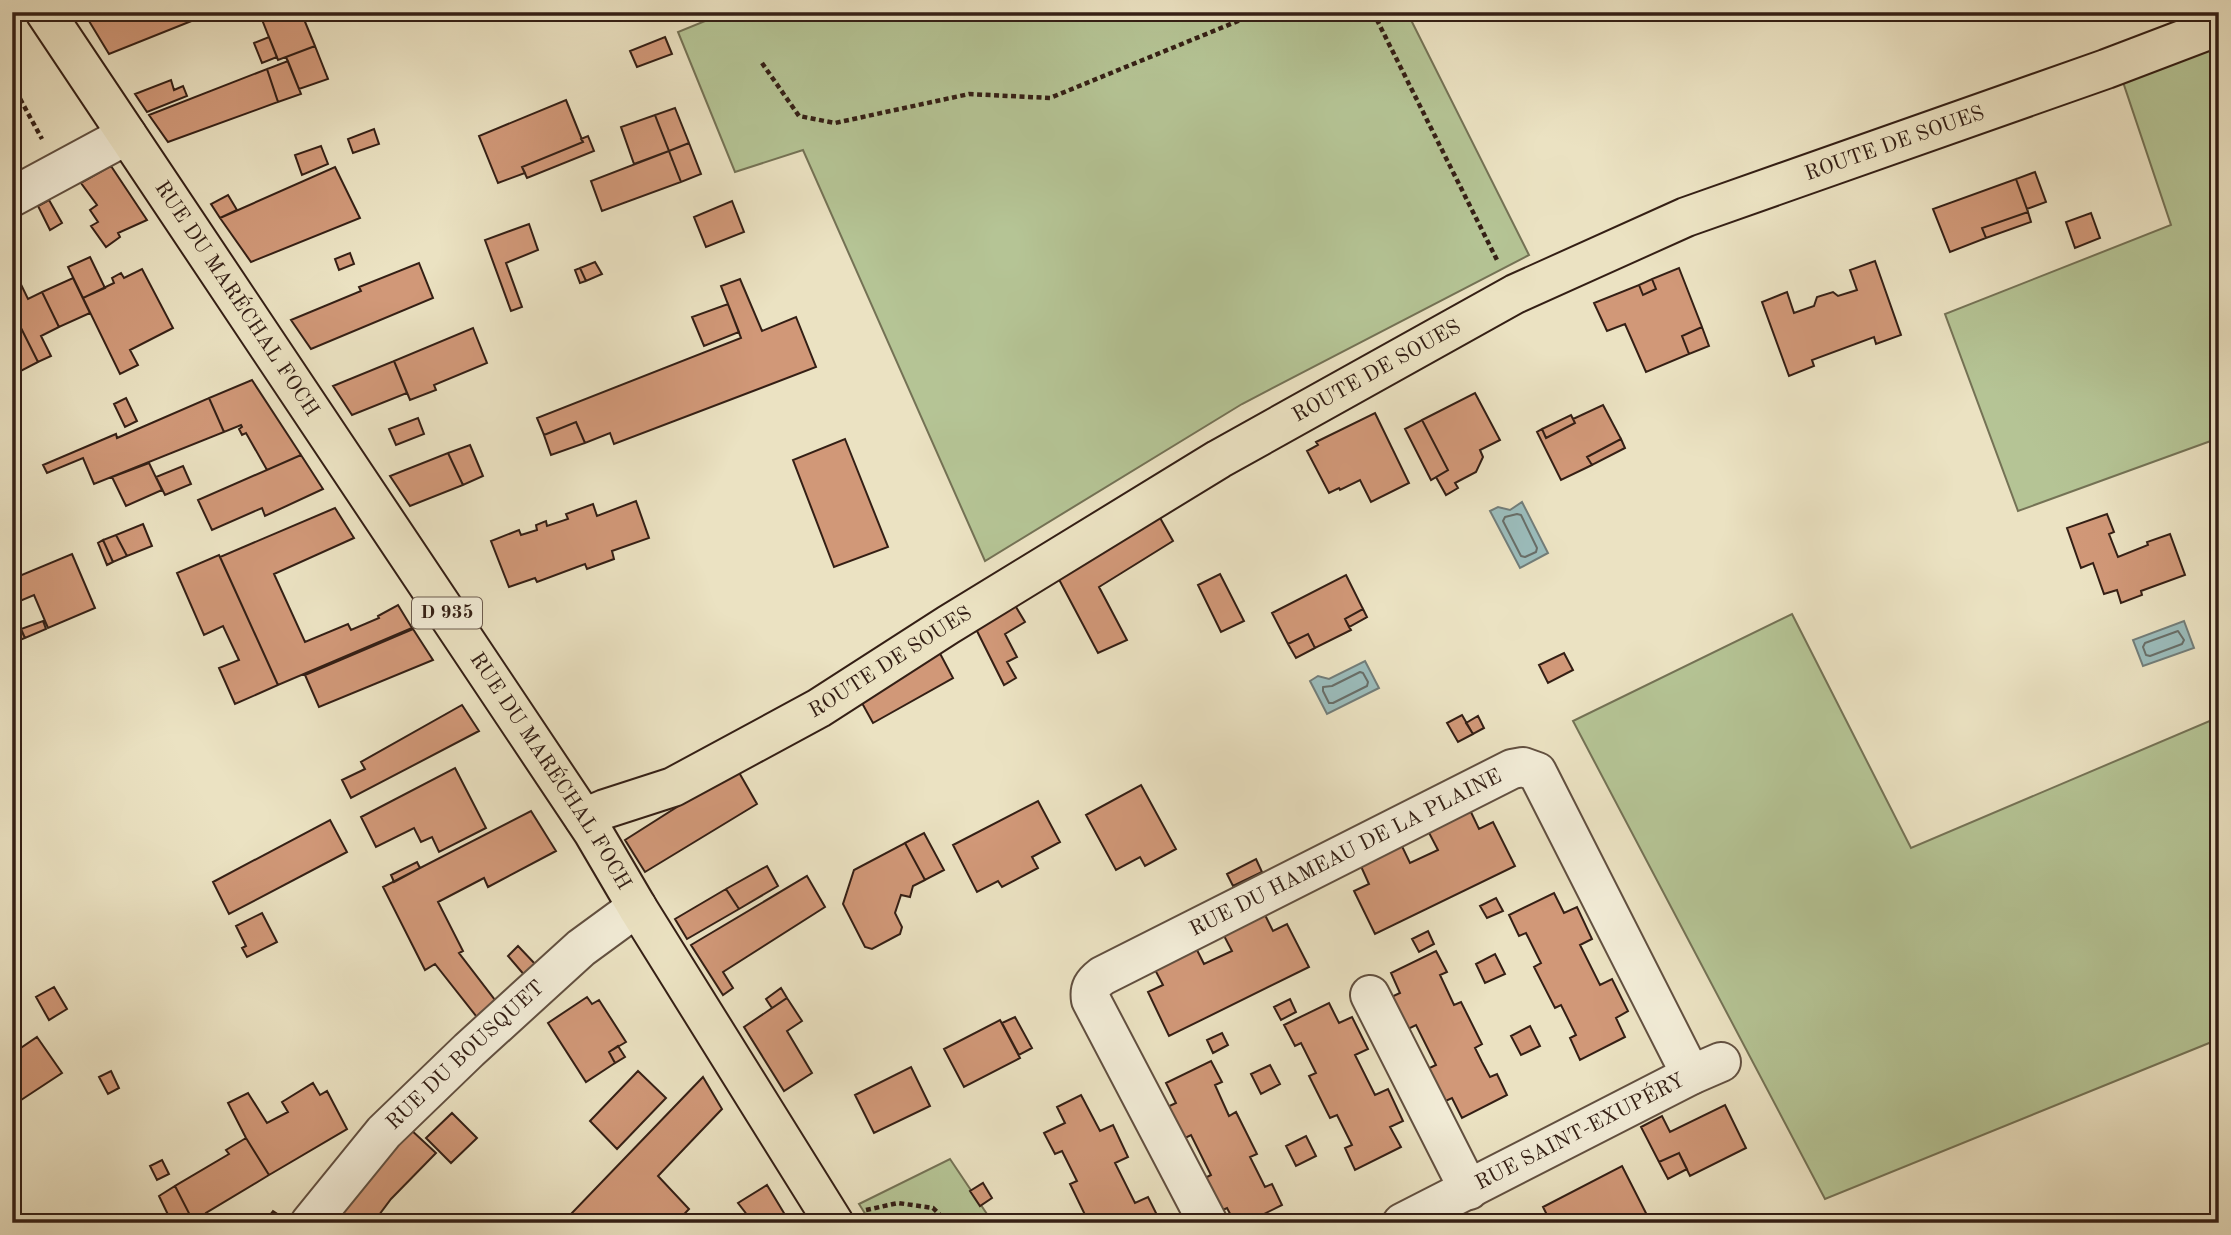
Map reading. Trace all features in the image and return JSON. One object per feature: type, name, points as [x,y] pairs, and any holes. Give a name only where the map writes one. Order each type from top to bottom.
[{"type":"main road","name":"RUE DU MARÉCHAL FOCH","points":[[45,12],[584,818],[833,1220]]},
{"type":"main road","name":"ROUTE DE SOUES","points":[[584,818],[673,787],[819,708],[981,604],[1219,459],[1515,294],[1686,218],[2106,69],[2219,26]]},
{"type":"street","points":[[12,197],[128,135]]},
{"type":"street","name":"RUE DU HAMEAU DE LA PLAINE","points":[[1208,1223],[1091,1000],[1090,992],[1094,983],[1102,976],[1512,769],[1523,767],[1537,772],[1706,1069]]},
{"type":"street","name":"RUE DU BOUSQUET","points":[[310,1223],[384,1132],[581,948],[637,907]]},
{"type":"street","points":[[1370,995],[1469,1190]]},
{"type":"street","name":"RUE SAINT-EXUPÉRY","points":[[1402,1223],[1706,1069]]},
{"type":"path","points":[[762,63],[799,116],[835,123],[969,94],[1051,98],[1260,12]]},
{"type":"path","points":[[1373,12],[1515,294]]},
{"type":"path","points":[[12,84],[59,170]]},
{"type":"path","points":[[833,1220],[898,1203],[933,1208],[948,1223]]},
{"type":"green space","points":[[727,12],[1407,12],[1529,255],[1242,404],[985,561],[803,150],[735,172],[678,32]]},
{"type":"green space","points":[[2219,43],[2219,438],[2018,511],[1945,314],[2171,225],[2122,79]]},
{"type":"green space","points":[[1792,614],[1911,848],[2219,717],[2219,1039],[1825,1199],[1573,721]]},
{"type":"green space","points":[[950,1159],[993,1223],[871,1223],[859,1204]]},
{"type":"water","points":[[1522,502],[1548,553],[1520,568],[1490,511],[1498,507],[1510,510]]},
{"type":"water","points":[[2184,621],[2194,648],[2143,666],[2133,640]]},
{"type":"water","points":[[1365,661],[1379,688],[1327,714],[1310,681],[1318,676],[1329,679]]},
{"type":"building","points":[[109,12],[214,12],[109,54],[89,21]]},
{"type":"building","points":[[259,12],[301,12],[315,46],[278,60]]},
{"type":"building","points":[[269,37],[277,57],[262,63],[254,43]]},
{"type":"building","points":[[665,37],[672,54],[637,67],[630,51]]},
{"type":"building","points":[[315,46],[328,79],[299,89],[286,57]]},
{"type":"building","points":[[288,61],[301,94],[278,102],[267,69]]},
{"type":"building","points":[[267,69],[278,102],[168,142],[149,115]]},
{"type":"building","points":[[171,80],[174,90],[183,86],[187,96],[147,112],[135,94]]},
{"type":"building","points":[[566,100],[583,142],[522,167],[525,173],[498,183],[479,136]]},
{"type":"building","points":[[675,108],[689,143],[669,151],[655,115]]},
{"type":"building","points":[[655,115],[669,151],[634,164],[621,127]]},
{"type":"building","points":[[374,129],[379,144],[353,153],[348,139]]},
{"type":"building","points":[[588,136],[594,151],[527,178],[522,167],[583,142],[581,139]]},
{"type":"building","points":[[689,143],[701,174],[681,182],[669,151]]},
{"type":"building","points":[[321,146],[328,164],[302,175],[295,155]]},
{"type":"building","points":[[669,151],[681,182],[602,211],[591,181]]},
{"type":"building","points":[[111,166],[147,220],[118,233],[120,237],[106,247],[91,226],[98,222],[90,210],[97,205],[81,183]]},
{"type":"building","points":[[335,167],[360,218],[251,262],[220,218]]},
{"type":"building","points":[[2035,172],[2046,202],[2027,209],[2016,179]]},
{"type":"building","points":[[2016,179],[2028,212],[1982,228],[1986,238],[1950,252],[1933,209]]},
{"type":"building","points":[[228,195],[237,210],[220,218],[211,204]]},
{"type":"building","points":[[49,200],[62,223],[50,230],[38,206]]},
{"type":"building","points":[[732,201],[744,232],[706,247],[694,217]]},
{"type":"building","points":[[2028,212],[2031,222],[1986,238],[1982,228]]},
{"type":"building","points":[[2091,213],[2100,238],[2075,248],[2066,222]]},
{"type":"building","points":[[529,224],[538,250],[506,263],[522,307],[511,311],[485,240]]},
{"type":"building","points":[[350,253],[354,264],[339,270],[335,259]]},
{"type":"building","points":[[90,257],[105,288],[83,298],[68,267]]},
{"type":"building","points":[[1875,261],[1901,335],[1876,344],[1874,337],[1812,360],[1814,366],[1789,376],[1762,302],[1787,292],[1794,313],[1814,306],[1817,297],[1833,292],[1838,296],[1857,290],[1850,270]]},
{"type":"building","points":[[595,262],[602,274],[586,281],[580,268]]},
{"type":"building","points":[[419,263],[433,298],[311,349],[291,320],[361,291],[359,287]]},
{"type":"building","points":[[12,266],[28,299],[42,292],[59,327],[41,336],[51,356],[38,362],[12,310]]},
{"type":"building","points":[[580,268],[586,281],[580,283],[575,270]]},
{"type":"building","points":[[1679,268],[1702,327],[1682,336],[1689,354],[1646,372],[1625,324],[1607,331],[1594,303],[1639,285],[1643,295],[1656,289],[1652,279]]},
{"type":"building","points":[[142,269],[173,328],[130,350],[138,365],[120,374],[83,298],[114,283],[112,278],[121,273],[124,278]]},
{"type":"building","points":[[73,278],[90,313],[59,327],[42,292]]},
{"type":"building","points":[[740,279],[762,331],[796,317],[816,367],[614,444],[610,433],[585,443],[576,422],[544,435],[537,418],[741,338],[721,286]]},
{"type":"building","points":[[1652,279],[1656,289],[1643,295],[1639,285]]},
{"type":"building","points":[[728,304],[739,332],[704,346],[692,317]]},
{"type":"building","points":[[12,310],[38,362],[15,374],[12,368]]},
{"type":"building","points":[[1702,327],[1709,346],[1689,354],[1682,336]]},
{"type":"building","points":[[473,328],[487,363],[434,385],[436,390],[410,400],[394,361]]},
{"type":"building","points":[[394,361],[407,393],[352,415],[333,386]]},
{"type":"building","points":[[252,380],[301,455],[267,470],[246,433],[242,435],[239,429],[241,425],[224,432],[209,398]]},
{"type":"building","points":[[1475,393],[1500,440],[1480,450],[1483,457],[1476,472],[1455,483],[1458,488],[1446,495],[1436,477],[1448,470],[1422,420]]},
{"type":"building","points":[[126,398],[137,421],[125,427],[114,404]]},
{"type":"building","points":[[209,398],[224,432],[94,484],[83,458],[47,473],[43,465],[116,434],[117,438]]},
{"type":"building","points":[[1603,405],[1621,439],[1587,457],[1592,465],[1561,480],[1537,432],[1542,429],[1546,438],[1575,423],[1573,419]]},
{"type":"building","points":[[1375,413],[1409,483],[1371,502],[1360,480],[1329,493],[1307,451],[1318,445],[1316,442]]},
{"type":"building","points":[[1571,415],[1575,423],[1546,438],[1542,429]]},
{"type":"building","points":[[418,418],[424,434],[396,445],[389,429]]},
{"type":"building","points":[[1422,420],[1448,470],[1431,480],[1405,429]]},
{"type":"building","points":[[576,422],[585,443],[551,455],[544,435]]},
{"type":"building","points":[[845,439],[888,547],[834,567],[793,460]]},
{"type":"building","points":[[1621,439],[1625,448],[1592,465],[1587,457]]},
{"type":"building","points":[[470,445],[483,476],[463,485],[448,453]]},
{"type":"building","points":[[448,453],[463,485],[410,506],[390,476]]},
{"type":"building","points":[[301,455],[323,489],[265,516],[262,508],[212,530],[198,500]]},
{"type":"building","points":[[149,463],[162,490],[126,506],[112,477]]},
{"type":"building","points":[[183,466],[191,484],[165,495],[156,477]]},
{"type":"building","points":[[636,501],[649,538],[612,551],[614,559],[587,569],[585,564],[537,582],[535,578],[509,587],[491,541],[519,530],[521,535],[537,530],[536,525],[546,521],[547,526],[568,519],[566,514],[593,504],[597,516]]},
{"type":"building","points":[[1154,507],[1173,541],[1099,587],[1127,640],[1098,653],[1054,570]]},
{"type":"building","points":[[335,508],[354,538],[274,574],[305,642],[348,624],[351,630],[379,618],[378,616],[398,605],[412,628],[278,685],[220,557]]},
{"type":"building","points":[[2107,514],[2114,532],[2109,534],[2118,557],[2170,534],[2185,575],[2141,591],[2142,595],[2121,603],[2117,590],[2104,594],[2093,563],[2081,568],[2067,528]]},
{"type":"building","points":[[143,524],[152,546],[127,556],[116,535]]},
{"type":"building","points":[[116,535],[127,556],[113,562],[103,540]]},
{"type":"building","points":[[103,540],[113,562],[107,565],[98,543]]},
{"type":"building","points":[[72,554],[95,608],[48,628],[34,595],[20,601],[12,579]]},
{"type":"building","points":[[219,555],[278,685],[235,704],[219,668],[239,660],[223,626],[204,635],[177,573]]},
{"type":"building","points":[[1220,574],[1244,621],[1221,632],[1198,585]]},
{"type":"building","points":[[1346,575],[1363,609],[1345,619],[1351,630],[1315,648],[1308,634],[1288,644],[1272,613]]},
{"type":"building","points":[[1010,597],[1025,622],[1005,634],[1017,657],[1007,662],[1016,678],[1004,685],[972,621]]},
{"type":"building","points":[[1363,609],[1367,617],[1349,627],[1345,619]]},
{"type":"building","points":[[43,621],[46,629],[25,638],[21,629]]},
{"type":"building","points":[[20,628],[25,638],[12,643],[12,631]]},
{"type":"building","points":[[413,629],[433,660],[319,707],[305,675]]},
{"type":"building","points":[[1308,634],[1315,648],[1296,658],[1288,644]]},
{"type":"building","points":[[935,644],[953,678],[873,723],[857,694]]},
{"type":"building","points":[[1564,653],[1573,670],[1548,683],[1539,665]]},
{"type":"building","points":[[462,705],[479,731],[351,798],[342,780],[365,769],[361,762]]},
{"type":"building","points":[[1462,715],[1473,734],[1458,742],[1447,723]]},
{"type":"building","points":[[1478,716],[1484,728],[1473,734],[1466,723]]},
{"type":"building","points":[[455,768],[486,828],[439,852],[432,837],[421,842],[414,828],[376,847],[361,817]]},
{"type":"building","points":[[737,769],[757,804],[645,872],[625,840]]},
{"type":"building","points":[[1141,785],[1176,849],[1145,866],[1140,857],[1116,870],[1086,815]]},
{"type":"building","points":[[1038,801],[1060,842],[1032,857],[1038,868],[1002,887],[998,881],[977,892],[953,845]]},
{"type":"building","points":[[1469,808],[1479,829],[1493,822],[1515,866],[1375,934],[1354,891],[1369,884],[1359,862],[1400,842],[1410,863],[1438,850],[1427,829]]},
{"type":"building","points":[[531,811],[556,851],[488,887],[484,878],[438,902],[463,951],[459,953],[498,1004],[480,1021],[435,964],[425,970],[383,887]]},
{"type":"building","points":[[330,820],[347,852],[229,914],[213,882]]},
{"type":"building","points":[[924,833],[944,870],[925,880],[905,843]]},
{"type":"building","points":[[905,843],[925,880],[913,886],[910,897],[901,895],[895,913],[902,927],[900,934],[872,949],[865,947],[843,904],[854,870]]},
{"type":"building","points":[[1256,859],[1262,872],[1233,886],[1227,874]]},
{"type":"building","points":[[417,862],[420,868],[394,882],[391,875]]},
{"type":"building","points":[[767,866],[778,886],[739,909],[726,889]]},
{"type":"building","points":[[807,876],[825,907],[723,972],[733,988],[723,995],[691,945]]},
{"type":"building","points":[[726,889],[739,909],[687,939],[675,919]]},
{"type":"building","points":[[1554,893],[1564,913],[1577,907],[1592,939],[1580,945],[1600,985],[1612,979],[1628,1011],[1616,1018],[1625,1037],[1580,1060],[1570,1038],[1576,1035],[1561,1005],[1555,1008],[1534,967],[1541,963],[1526,933],[1519,936],[1509,915]]},
{"type":"building","points":[[1496,898],[1503,911],[1487,918],[1480,906]]},
{"type":"building","points":[[1262,909],[1273,931],[1287,924],[1309,967],[1169,1036],[1148,992],[1163,985],[1152,964],[1194,944],[1204,964],[1232,951],[1221,930]]},
{"type":"building","points":[[262,913],[277,942],[247,957],[242,948],[246,946],[236,926]]},
{"type":"building","points":[[1428,931],[1434,944],[1419,952],[1412,939]]},
{"type":"building","points":[[518,946],[537,966],[526,977],[508,956]]},
{"type":"building","points":[[1436,951],[1447,972],[1440,975],[1454,1005],[1461,1002],[1482,1044],[1475,1048],[1490,1077],[1497,1074],[1507,1095],[1462,1118],[1452,1098],[1439,1104],[1423,1071],[1436,1065],[1416,1025],[1404,1031],[1387,999],[1400,993],[1391,973]]},
{"type":"building","points":[[1495,954],[1505,974],[1485,983],[1476,964]]},
{"type":"building","points":[[54,987],[67,1009],[49,1020],[36,997]]},
{"type":"building","points":[[781,988],[787,998],[772,1008],[766,999]]},
{"type":"building","points":[[587,997],[592,1004],[599,1000],[626,1042],[609,1052],[615,1063],[586,1082],[548,1023]]},
{"type":"building","points":[[787,998],[802,1021],[787,1031],[812,1073],[784,1091],[744,1027]]},
{"type":"building","points":[[1290,999],[1296,1012],[1281,1020],[1274,1007]]},
{"type":"building","points":[[1329,1003],[1339,1023],[1352,1017],[1368,1049],[1355,1055],[1375,1095],[1388,1089],[1403,1121],[1390,1127],[1401,1147],[1355,1170],[1345,1148],[1352,1145],[1337,1115],[1330,1118],[1309,1076],[1316,1073],[1301,1043],[1295,1046],[1284,1025]]},
{"type":"building","points":[[1015,1017],[1032,1048],[1019,1055],[1002,1023]]},
{"type":"building","points":[[1000,1020],[1020,1058],[964,1087],[944,1049]]},
{"type":"building","points":[[1530,1026],[1540,1046],[1521,1055],[1511,1036]]},
{"type":"building","points":[[1222,1033],[1228,1045],[1213,1053],[1207,1040]]},
{"type":"building","points":[[37,1037],[62,1073],[12,1106],[12,1054]]},
{"type":"building","points":[[618,1046],[625,1057],[615,1063],[609,1052]]},
{"type":"building","points":[[1211,1061],[1222,1082],[1215,1085],[1229,1116],[1236,1112],[1257,1154],[1250,1157],[1265,1187],[1272,1184],[1282,1205],[1246,1223],[1235,1223],[1227,1208],[1214,1214],[1199,1181],[1211,1175],[1191,1135],[1179,1141],[1163,1109],[1176,1103],[1166,1083]]},
{"type":"building","points":[[1270,1065],[1280,1084],[1261,1094],[1251,1074]]},
{"type":"building","points":[[911,1067],[930,1106],[874,1133],[855,1095]]},
{"type":"building","points":[[111,1071],[119,1088],[108,1094],[99,1077]]},
{"type":"building","points":[[638,1071],[666,1098],[617,1149],[590,1121]]},
{"type":"building","points":[[703,1077],[722,1109],[658,1176],[689,1209],[676,1223],[577,1223],[570,1215]]},
{"type":"building","points":[[313,1083],[320,1095],[327,1091],[347,1129],[269,1175],[228,1103],[248,1093],[267,1123],[288,1112],[282,1102]]},
{"type":"building","points":[[1081,1095],[1100,1131],[1113,1125],[1128,1157],[1115,1163],[1135,1203],[1148,1197],[1161,1223],[1089,1223],[1070,1184],[1077,1181],[1062,1151],[1055,1154],[1044,1133],[1065,1123],[1057,1107]]},
{"type":"building","points":[[1725,1105],[1746,1148],[1690,1176],[1679,1153],[1659,1162],[1641,1127],[1662,1116],[1670,1132]]},
{"type":"building","points":[[452,1113],[477,1138],[451,1163],[426,1138]]},
{"type":"building","points":[[409,1128],[436,1153],[391,1199],[373,1223],[327,1223]]},
{"type":"building","points":[[1306,1136],[1316,1156],[1296,1166],[1286,1146]]},
{"type":"building","points":[[246,1138],[269,1175],[206,1213],[211,1223],[194,1223],[175,1186],[229,1154],[226,1150]]},
{"type":"building","points":[[1679,1153],[1687,1169],[1668,1179],[1659,1162]]},
{"type":"building","points":[[162,1160],[169,1174],[157,1180],[150,1166]]},
{"type":"building","points":[[1622,1166],[1651,1223],[1551,1223],[1543,1207]]},
{"type":"building","points":[[983,1183],[992,1198],[980,1206],[970,1191]]},
{"type":"building","points":[[767,1185],[790,1223],[740,1223],[748,1216],[738,1203]]},
{"type":"building","points":[[175,1186],[194,1223],[172,1223],[159,1196]]},
{"type":"building","points":[[273,1211],[282,1217],[278,1223],[264,1223]]}]
